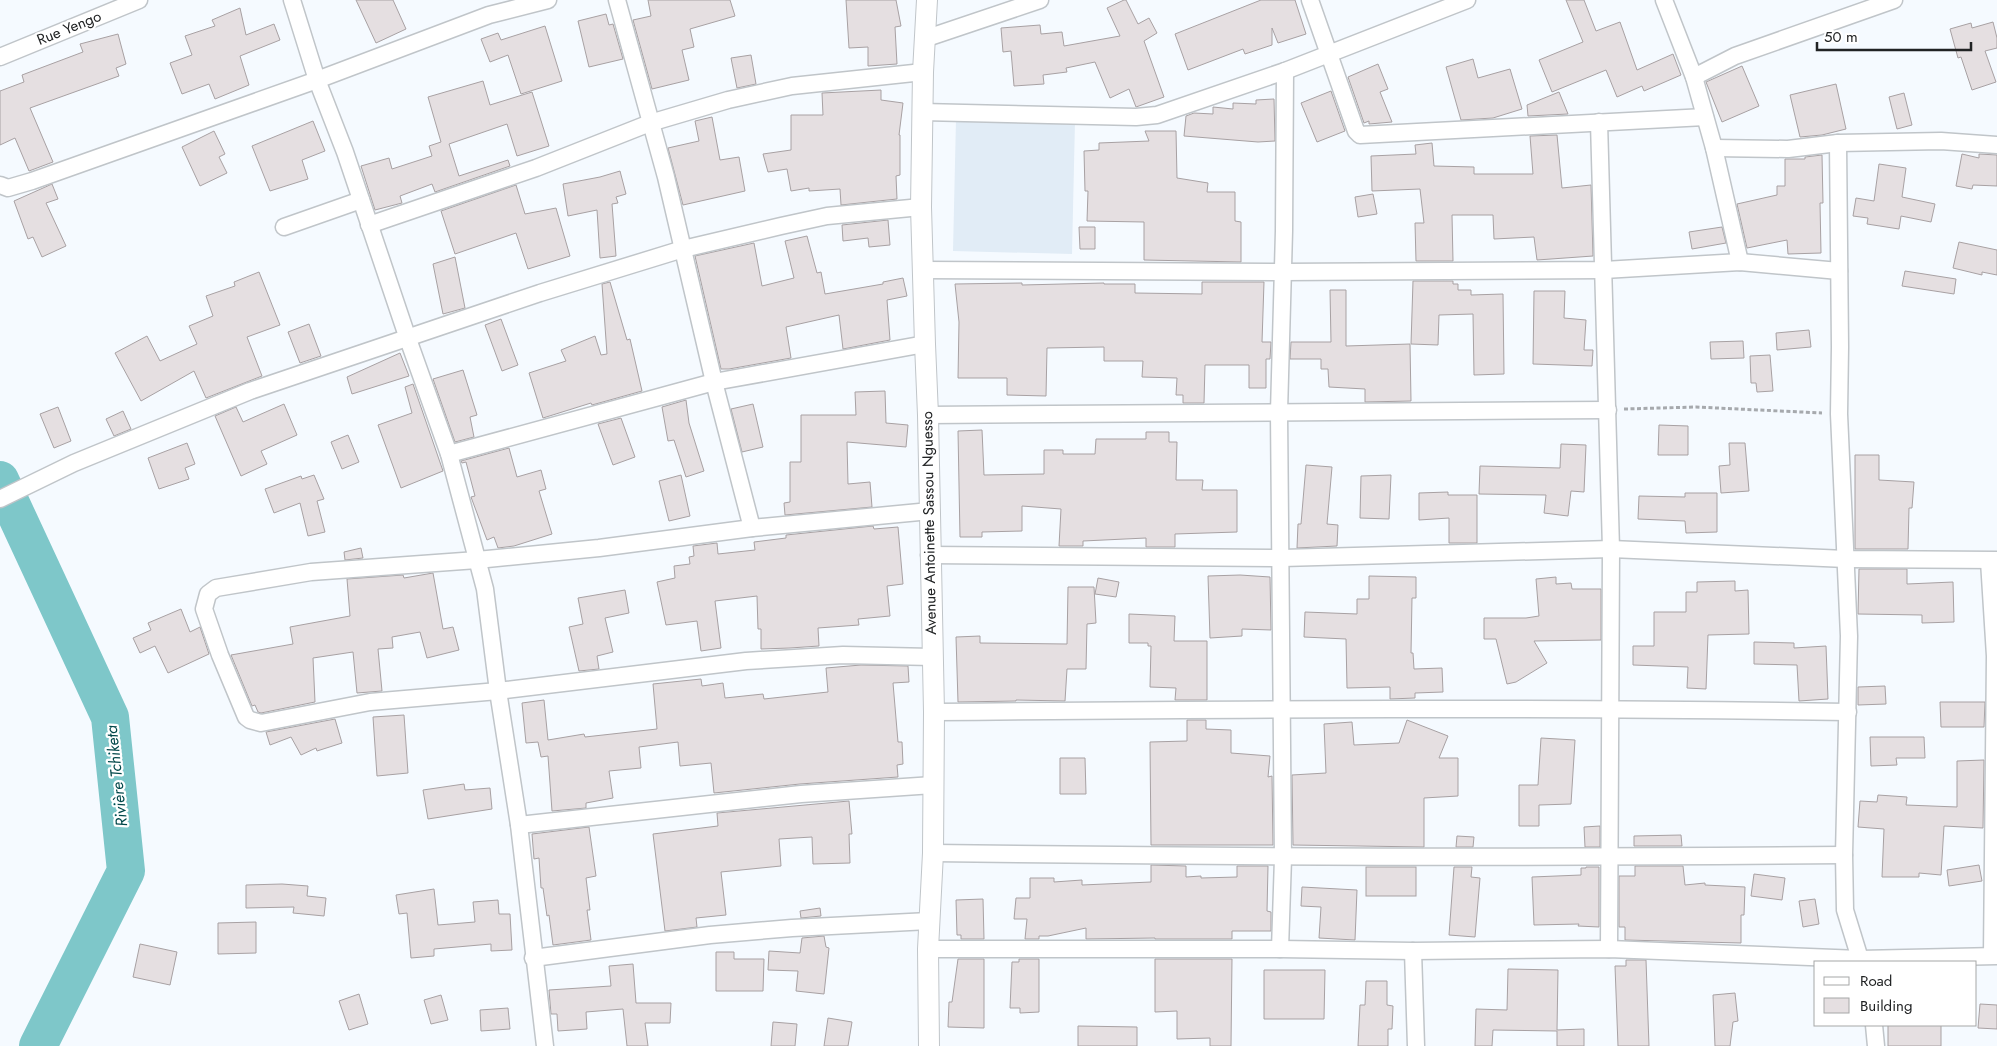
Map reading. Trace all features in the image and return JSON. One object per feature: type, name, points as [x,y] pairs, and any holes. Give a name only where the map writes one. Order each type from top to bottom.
[{"type":"street","name":"Rue Yengo","points":[[0,57],[139,0]]},
{"type":"street","points":[[292,0],[317,80],[345,152],[449,454],[485,589],[498,691],[519,825],[544,1046]]},
{"type":"street","points":[[0,185],[8,188],[32,181],[317,80],[489,15],[548,0]]},
{"type":"street","points":[[617,0],[666,177],[714,382],[752,528]]},
{"type":"street","name":"Avenue Antoinette Sassou Nguesso","points":[[927,0],[922,112],[922,206],[934,712],[934,785],[928,949],[929,1046]]},
{"type":"street","points":[[924,39],[1040,0]]},
{"type":"street","points":[[1310,0],[1356,131],[1365,136],[1705,116]]},
{"type":"street","points":[[922,112],[1136,117],[1157,114],[1284,71],[1467,0]]},
{"type":"street","points":[[1664,0],[1694,77],[1714,148],[1740,262]]},
{"type":"street","points":[[1694,77],[1735,56],[1894,0]]},
{"type":"street","points":[[1280,949],[1283,858],[1282,558],[1279,412],[1283,272],[1284,71]]},
{"type":"street","points":[[369,225],[536,168],[650,123],[728,100],[792,86],[923,72]]},
{"type":"street","points":[[1599,122],[1611,549],[1609,949]]},
{"type":"street","points":[[1714,148],[1788,149],[1838,143],[1941,141],[1997,145]]},
{"type":"street","points":[[1838,143],[1839,414],[1849,636],[1844,855],[1845,910],[1861,960]]},
{"type":"street","points":[[284,227],[361,200]]},
{"type":"street","points":[[0,500],[74,462],[250,391],[540,293],[683,249],[827,216],[922,206]]},
{"type":"street","points":[[923,270],[1283,272],[1604,270],[1740,262],[1839,271]]},
{"type":"street","points":[[449,454],[714,382],[924,344]]},
{"type":"street","points":[[928,414],[1608,410]]},
{"type":"street","points":[[930,511],[752,528],[599,548],[477,560],[311,572],[216,588],[208,594],[204,609],[220,655],[246,717],[254,722],[370,702],[498,691],[746,661],[843,655],[932,657]]},
{"type":"street","points":[[928,949],[1413,951],[1609,949],[1861,960],[1994,956],[1995,656],[1993,561],[1846,559],[1611,549],[1282,558],[930,555]]},
{"type":"street","points":[[934,712],[1281,708],[1611,708],[1848,712]]},
{"type":"street","points":[[519,825],[801,794],[934,785]]},
{"type":"street","points":[[932,853],[1283,858],[1610,858],[1844,855]]},
{"type":"street","points":[[533,958],[710,935],[792,928],[929,921]]},
{"type":"street","points":[[1413,951],[1416,1046]]},
{"type":"street","points":[[1874,1026],[1876,1046]]},
{"type":"path","points":[[1608,410],[1696,407],[1798,410],[1839,414]]},
{"type":"shaded area","points":[[956,119],[1075,121],[1072,254],[953,251]]},
{"type":"building","points":[[356,0],[393,0],[406,29],[376,43]]},
{"type":"building","points":[[648,0],[730,0],[735,16],[690,29],[694,47],[682,50],[689,80],[652,89],[633,20],[651,16]]},
{"type":"building","points":[[846,0],[896,0],[901,26],[895,27],[897,64],[868,66],[868,47],[849,48]]},
{"type":"building","points":[[1126,0],[1138,24],[1149,18],[1157,33],[1144,41],[1164,97],[1136,107],[1129,89],[1110,98],[1095,62],[1066,68],[1067,72],[1043,75],[1044,84],[1014,86],[1011,51],[1003,52],[1001,28],[1040,25],[1041,34],[1062,32],[1064,46],[1120,36],[1107,8]]},
{"type":"building","points":[[1261,0],[1295,0],[1306,34],[1278,43],[1272,28],[1272,45],[1245,54],[1243,49],[1188,70],[1175,34]]},
{"type":"building","points":[[1566,0],[1584,0],[1596,31],[1620,22],[1637,70],[1673,54],[1681,75],[1644,91],[1642,86],[1617,97],[1606,70],[1552,92],[1539,60],[1583,42]]},
{"type":"building","points":[[240,8],[246,35],[274,24],[280,40],[240,56],[249,85],[215,99],[209,84],[182,94],[170,63],[192,55],[185,36],[215,26],[212,20]]},
{"type":"building","points":[[606,14],[609,25],[613,24],[623,59],[589,67],[578,21]]},
{"type":"building","points":[[1993,22],[1997,38],[1997,48],[1985,51],[1996,82],[1972,90],[1961,57],[1958,58],[1950,29],[1971,23],[1972,28]]},
{"type":"building","points":[[545,26],[562,81],[521,94],[508,55],[490,62],[481,39],[498,33],[501,40]]},
{"type":"building","points":[[118,34],[126,64],[116,68],[119,76],[30,108],[53,162],[29,171],[15,138],[0,145],[0,91],[24,82],[22,75],[83,52],[80,44]]},
{"type":"building","points":[[751,55],[756,84],[737,88],[731,58]]},
{"type":"building","points":[[1473,59],[1478,78],[1510,69],[1522,109],[1493,118],[1461,120],[1446,67]]},
{"type":"building","points":[[1378,64],[1388,89],[1380,92],[1392,122],[1369,124],[1369,121],[1364,123],[1348,77]]},
{"type":"building","points":[[1742,66],[1759,106],[1722,122],[1706,82]]},
{"type":"building","points":[[483,81],[490,105],[532,92],[549,146],[517,156],[507,124],[449,144],[459,176],[508,160],[510,166],[435,192],[432,184],[400,196],[402,203],[375,210],[361,166],[389,158],[392,169],[432,156],[429,146],[441,142],[428,97]]},
{"type":"building","points":[[1836,84],[1846,129],[1822,135],[1800,137],[1790,95]]},
{"type":"building","points":[[881,90],[881,100],[903,103],[899,135],[900,175],[896,176],[897,199],[841,205],[840,189],[809,191],[809,188],[791,191],[787,169],[768,172],[763,154],[791,150],[791,115],[823,115],[822,93]]},
{"type":"building","points":[[1331,91],[1345,131],[1317,142],[1301,103]]},
{"type":"building","points":[[1559,92],[1568,114],[1528,116],[1527,105]]},
{"type":"building","points":[[1904,93],[1912,125],[1897,129],[1889,97]]},
{"type":"building","points":[[1274,99],[1275,141],[1258,142],[1184,136],[1186,116],[1194,113],[1213,114],[1213,107],[1233,109],[1233,103],[1256,104],[1256,100]]},
{"type":"building","points":[[712,117],[720,160],[739,157],[745,191],[683,205],[668,148],[699,141],[695,121]]},
{"type":"building","points":[[313,121],[325,151],[302,160],[308,179],[270,191],[252,146]]},
{"type":"building","points":[[214,131],[225,154],[219,157],[227,173],[200,186],[182,147]]},
{"type":"building","points":[[1145,131],[1176,131],[1177,178],[1208,183],[1207,192],[1235,192],[1235,221],[1241,222],[1241,262],[1144,260],[1144,222],[1087,221],[1088,191],[1085,191],[1084,151],[1099,150],[1099,143],[1149,141]]},
{"type":"building","points":[[1557,135],[1562,188],[1591,185],[1593,256],[1537,260],[1534,237],[1494,239],[1493,215],[1452,215],[1453,261],[1416,261],[1415,223],[1424,223],[1420,189],[1372,191],[1371,156],[1416,154],[1415,145],[1432,143],[1434,166],[1474,167],[1474,174],[1533,174],[1530,136]]},
{"type":"building","points":[[1962,154],[1979,158],[1979,154],[1997,155],[1997,186],[1973,185],[1972,189],[1956,186]]},
{"type":"building","points":[[1822,155],[1823,203],[1820,203],[1821,253],[1788,254],[1787,240],[1747,248],[1737,204],[1777,195],[1777,186],[1785,186],[1785,159],[1805,159],[1805,157]]},
{"type":"building","points":[[1879,164],[1906,168],[1902,197],[1935,204],[1931,222],[1901,216],[1899,229],[1867,224],[1868,218],[1853,216],[1856,198],[1874,201]]},
{"type":"building","points":[[620,171],[626,194],[616,197],[618,203],[612,204],[616,256],[600,258],[597,210],[568,216],[563,184]]},
{"type":"building","points":[[52,184],[58,199],[46,203],[66,246],[42,257],[33,237],[28,239],[14,201]]},
{"type":"building","points":[[516,185],[525,214],[556,208],[570,256],[528,269],[516,233],[455,254],[441,211]]},
{"type":"building","points":[[1373,194],[1377,214],[1358,217],[1355,197]]},
{"type":"building","points":[[888,220],[890,245],[869,247],[868,238],[843,241],[842,225]]},
{"type":"building","points":[[1079,227],[1095,227],[1095,249],[1080,249]]},
{"type":"building","points":[[1722,227],[1726,243],[1692,249],[1689,232]]},
{"type":"building","points":[[807,236],[817,273],[821,272],[825,294],[883,284],[883,282],[903,278],[907,296],[887,300],[890,340],[843,349],[839,315],[786,327],[791,358],[721,369],[695,256],[754,243],[762,286],[794,278],[785,241]]},
{"type":"building","points":[[1959,242],[1997,250],[1997,275],[1982,272],[1982,275],[1953,268]]},
{"type":"building","points":[[455,257],[465,308],[443,314],[433,264]]},
{"type":"building","points":[[1905,271],[1956,279],[1954,294],[1902,286]]},
{"type":"building","points":[[259,272],[280,325],[247,337],[262,376],[206,398],[194,371],[141,401],[115,353],[147,336],[160,361],[197,344],[189,326],[213,316],[206,296],[235,286],[234,282]]},
{"type":"building","points":[[1413,281],[1453,281],[1453,284],[1458,284],[1458,290],[1471,290],[1471,295],[1503,294],[1504,374],[1474,375],[1473,314],[1439,315],[1438,345],[1411,344]]},
{"type":"building","points":[[610,282],[627,340],[630,339],[642,391],[592,405],[591,403],[543,418],[529,373],[566,361],[561,350],[595,336],[601,355],[607,354],[602,284]]},
{"type":"building","points":[[1202,282],[1264,282],[1262,342],[1271,342],[1270,359],[1266,359],[1266,388],[1249,388],[1249,365],[1205,365],[1204,403],[1183,403],[1183,395],[1176,395],[1177,378],[1142,377],[1143,361],[1104,361],[1104,347],[1047,348],[1046,396],[1007,395],[1007,378],[958,378],[959,322],[955,284],[1135,284],[1135,293],[1202,294]]},
{"type":"building","points":[[1330,290],[1346,290],[1346,346],[1410,344],[1411,401],[1365,402],[1365,389],[1329,387],[1328,369],[1321,369],[1321,359],[1290,359],[1291,342],[1331,342]]},
{"type":"building","points":[[1534,291],[1565,291],[1564,318],[1586,320],[1584,350],[1593,350],[1592,366],[1533,364]]},
{"type":"building","points":[[501,319],[518,365],[502,371],[485,325]]},
{"type":"building","points":[[309,324],[321,356],[300,363],[288,332]]},
{"type":"building","points":[[1809,330],[1811,347],[1777,350],[1776,333]]},
{"type":"building","points":[[1743,341],[1744,358],[1711,359],[1710,342]]},
{"type":"building","points":[[400,353],[409,376],[352,394],[347,377]]},
{"type":"building","points":[[1770,355],[1773,391],[1757,392],[1756,383],[1751,383],[1750,356]]},
{"type":"building","points":[[463,370],[477,415],[470,417],[474,437],[455,442],[433,379]]},
{"type":"building","points":[[413,384],[443,471],[401,488],[378,425],[412,413],[405,387]]},
{"type":"building","points":[[885,391],[886,423],[908,425],[906,447],[847,442],[848,484],[870,482],[872,507],[785,515],[784,503],[790,502],[790,462],[801,462],[801,415],[856,415],[855,392]]},
{"type":"building","points":[[686,400],[689,423],[704,471],[686,477],[674,440],[668,441],[662,407]]},
{"type":"building","points":[[284,404],[297,435],[261,451],[267,464],[241,476],[215,416],[236,407],[243,422]]},
{"type":"building","points":[[753,404],[763,447],[742,452],[731,409]]},
{"type":"building","points":[[58,407],[71,441],[54,448],[40,414]]},
{"type":"building","points":[[123,411],[131,429],[114,436],[106,419]]},
{"type":"building","points":[[621,418],[635,457],[613,465],[598,424]]},
{"type":"building","points":[[1659,425],[1688,426],[1688,455],[1658,455]]},
{"type":"building","points":[[982,430],[984,475],[1044,474],[1044,450],[1063,450],[1063,454],[1095,454],[1096,439],[1146,439],[1146,432],[1169,432],[1169,442],[1177,442],[1176,480],[1203,480],[1202,490],[1237,490],[1237,532],[1175,534],[1175,547],[1146,547],[1146,538],[1083,541],[1083,546],[1059,546],[1061,509],[1022,506],[1022,531],[982,532],[982,537],[960,537],[958,431]]},
{"type":"building","points":[[348,435],[359,462],[342,469],[331,442]]},
{"type":"building","points":[[187,443],[195,464],[185,468],[189,479],[159,489],[148,458]]},
{"type":"building","points":[[1729,443],[1745,443],[1749,491],[1721,493],[1719,466],[1730,465]]},
{"type":"building","points":[[1561,444],[1586,445],[1584,492],[1571,491],[1568,516],[1544,513],[1546,495],[1479,494],[1480,466],[1560,468]]},
{"type":"building","points":[[509,448],[517,477],[541,470],[546,489],[539,491],[552,534],[514,546],[498,548],[494,537],[487,540],[471,497],[475,496],[466,462],[462,463],[461,461]]},
{"type":"building","points":[[1855,455],[1879,455],[1879,480],[1914,482],[1912,508],[1909,508],[1908,549],[1855,549]]},
{"type":"building","points":[[1306,465],[1332,467],[1327,524],[1338,525],[1337,546],[1297,548],[1298,524],[1301,524]]},
{"type":"building","points":[[314,475],[324,499],[317,501],[325,532],[308,536],[300,503],[274,513],[265,489],[301,476],[302,479]]},
{"type":"building","points":[[681,475],[690,516],[669,521],[659,481]]},
{"type":"building","points":[[1391,475],[1389,519],[1360,518],[1361,476]]},
{"type":"building","points":[[1448,492],[1448,495],[1477,495],[1477,543],[1449,543],[1449,518],[1419,520],[1419,493]]},
{"type":"building","points":[[1685,493],[1717,493],[1717,532],[1686,533],[1685,521],[1638,519],[1639,496],[1685,497]]},
{"type":"building","points":[[873,526],[874,529],[898,527],[903,584],[887,586],[890,616],[858,619],[859,625],[818,628],[819,646],[790,648],[761,649],[761,629],[758,629],[757,596],[715,601],[721,648],[701,651],[697,621],[666,625],[657,582],[675,578],[674,566],[690,564],[689,557],[694,556],[693,546],[717,543],[718,554],[755,550],[754,542],[786,538],[786,535]]},
{"type":"building","points":[[361,548],[363,558],[345,560],[344,552]]},
{"type":"building","points":[[1859,569],[1907,569],[1907,584],[1953,582],[1954,622],[1922,623],[1922,615],[1858,614]]},
{"type":"building","points":[[433,573],[443,629],[453,627],[459,650],[427,658],[420,632],[392,637],[393,648],[378,649],[382,691],[357,693],[353,652],[313,658],[315,702],[261,713],[258,712],[255,705],[252,706],[231,655],[293,644],[290,627],[350,616],[347,579],[403,575],[404,578]]},
{"type":"building","points":[[1240,575],[1270,577],[1271,630],[1242,629],[1242,636],[1210,638],[1208,576]]},
{"type":"building","points":[[1369,576],[1416,577],[1416,598],[1412,598],[1411,653],[1413,653],[1414,669],[1442,668],[1443,692],[1415,693],[1415,698],[1390,699],[1390,687],[1347,688],[1346,639],[1304,637],[1305,612],[1357,614],[1357,599],[1369,599]]},
{"type":"building","points":[[1556,577],[1556,584],[1571,583],[1572,589],[1601,589],[1601,640],[1534,641],[1547,663],[1516,682],[1507,684],[1496,639],[1484,639],[1484,618],[1526,618],[1539,616],[1536,579]]},
{"type":"building","points":[[1098,578],[1119,582],[1116,597],[1095,594]]},
{"type":"building","points":[[1735,581],[1735,591],[1748,590],[1749,634],[1708,635],[1706,689],[1687,688],[1688,667],[1633,665],[1633,646],[1654,646],[1654,612],[1686,612],[1686,592],[1697,592],[1697,582]]},
{"type":"building","points":[[1068,587],[1094,587],[1096,623],[1087,624],[1086,669],[1067,669],[1065,701],[958,702],[956,637],[980,636],[980,643],[1067,644]]},
{"type":"building","points":[[625,590],[629,613],[605,618],[613,652],[597,656],[599,669],[579,671],[569,627],[583,624],[578,598]]},
{"type":"building","points":[[181,609],[190,632],[200,627],[209,654],[168,673],[155,646],[140,653],[133,638],[151,630],[148,623]]},
{"type":"building","points":[[1129,614],[1175,616],[1174,641],[1207,641],[1207,700],[1175,700],[1176,688],[1150,687],[1151,646],[1148,646],[1148,643],[1129,643]]},
{"type":"building","points":[[1754,642],[1794,643],[1794,648],[1826,646],[1828,699],[1799,701],[1797,665],[1754,664]]},
{"type":"building","points":[[861,665],[908,666],[909,682],[893,683],[898,742],[902,742],[903,764],[897,765],[898,777],[800,784],[714,793],[711,763],[680,766],[678,742],[639,747],[641,768],[609,771],[613,798],[586,803],[586,808],[552,811],[548,756],[541,757],[538,742],[526,743],[522,703],[544,700],[548,740],[584,734],[585,737],[657,729],[653,684],[701,679],[702,686],[723,683],[725,698],[763,694],[764,699],[828,692],[826,668]]},
{"type":"building","points":[[1885,686],[1886,704],[1858,705],[1858,687]]},
{"type":"building","points":[[1940,702],[1985,702],[1984,727],[1941,727]]},
{"type":"building","points":[[404,715],[408,773],[377,776],[373,717]]},
{"type":"building","points":[[335,719],[342,743],[317,751],[316,748],[301,755],[291,737],[270,745],[266,732]]},
{"type":"building","points":[[1187,720],[1206,720],[1206,729],[1231,730],[1231,753],[1270,756],[1268,777],[1272,776],[1273,845],[1151,845],[1150,742],[1187,741]]},
{"type":"building","points":[[1407,720],[1448,736],[1439,758],[1458,758],[1458,796],[1424,798],[1424,847],[1293,845],[1292,775],[1326,773],[1324,724],[1352,722],[1354,745],[1399,743]]},
{"type":"building","points":[[1870,737],[1924,737],[1925,758],[1896,758],[1897,765],[1871,766]]},
{"type":"building","points":[[1541,738],[1575,740],[1571,804],[1539,805],[1539,826],[1519,826],[1519,785],[1538,785]]},
{"type":"building","points":[[1060,758],[1085,758],[1086,794],[1060,794]]},
{"type":"building","points":[[1984,760],[1983,828],[1944,826],[1941,875],[1919,873],[1919,877],[1882,877],[1884,829],[1858,827],[1860,801],[1877,802],[1878,795],[1907,797],[1906,805],[1957,807],[1957,761]]},
{"type":"building","points":[[464,784],[465,790],[490,788],[492,809],[428,819],[423,790]]},
{"type":"building","points":[[849,801],[852,834],[849,834],[850,863],[813,864],[812,837],[779,839],[781,866],[721,872],[726,915],[696,918],[697,927],[665,931],[653,834],[718,826],[717,813]]},
{"type":"building","points":[[1600,826],[1600,847],[1585,847],[1584,827]]},
{"type":"building","points":[[589,827],[596,876],[586,878],[590,910],[587,910],[591,940],[553,945],[549,915],[547,916],[543,888],[541,888],[539,858],[534,859],[532,834]]},
{"type":"building","points":[[1681,835],[1682,846],[1634,846],[1634,836]]},
{"type":"building","points":[[1457,836],[1474,837],[1473,847],[1456,847]]},
{"type":"building","points":[[1151,865],[1186,866],[1186,877],[1201,876],[1201,878],[1237,877],[1237,866],[1268,866],[1267,911],[1271,912],[1271,931],[1232,931],[1232,939],[1086,939],[1086,928],[1048,936],[1039,936],[1039,939],[1025,939],[1027,919],[1014,919],[1016,898],[1030,898],[1030,878],[1054,878],[1054,882],[1082,880],[1082,885],[1151,882]]},
{"type":"building","points":[[1979,865],[1982,881],[1949,886],[1947,870]]},
{"type":"building","points":[[1635,866],[1683,866],[1685,885],[1705,883],[1705,885],[1745,887],[1744,915],[1741,915],[1741,943],[1625,940],[1625,927],[1619,927],[1619,876],[1635,876]]},
{"type":"building","points":[[1366,867],[1416,867],[1416,896],[1366,896]]},
{"type":"building","points":[[1454,867],[1472,867],[1471,877],[1480,878],[1475,937],[1449,935]]},
{"type":"building","points":[[1599,867],[1599,927],[1578,926],[1579,924],[1534,925],[1532,877],[1581,875],[1581,868]]},
{"type":"building","points":[[1754,874],[1785,878],[1782,900],[1751,896]]},
{"type":"building","points":[[282,884],[308,886],[307,896],[326,898],[324,916],[293,913],[294,907],[246,908],[246,885]]},
{"type":"building","points":[[1302,887],[1357,890],[1355,940],[1319,938],[1321,907],[1301,906]]},
{"type":"building","points":[[434,889],[438,925],[475,922],[473,902],[498,900],[499,914],[510,914],[512,950],[491,951],[491,944],[434,949],[434,956],[411,958],[407,913],[399,914],[396,895]]},
{"type":"building","points":[[983,899],[984,939],[961,939],[961,935],[957,935],[956,900]]},
{"type":"building","points":[[1815,899],[1819,924],[1803,927],[1799,901]]},
{"type":"building","points":[[820,908],[821,916],[801,918],[800,911]]},
{"type":"building","points":[[256,922],[256,953],[218,954],[218,923]]},
{"type":"building","points":[[824,936],[826,947],[829,948],[824,994],[796,991],[798,971],[768,970],[769,951],[800,953],[802,938]]},
{"type":"building","points":[[140,944],[177,952],[170,985],[133,977]]},
{"type":"building","points":[[716,952],[734,952],[734,959],[764,959],[763,991],[716,991]]},
{"type":"building","points":[[958,959],[984,959],[984,1028],[948,1027],[949,1002],[952,1002]]},
{"type":"building","points":[[1019,959],[1039,959],[1039,1012],[1020,1013],[1020,1008],[1010,1008],[1012,962],[1019,962]]},
{"type":"building","points":[[1155,959],[1232,959],[1231,1046],[1210,1046],[1210,1038],[1177,1039],[1177,1011],[1155,1012]]},
{"type":"building","points":[[1626,960],[1646,960],[1649,1046],[1618,1046],[1615,966],[1626,966]]},
{"type":"building","points":[[633,964],[636,1003],[671,1003],[670,1023],[645,1023],[648,1046],[627,1046],[623,1009],[586,1012],[587,1029],[558,1031],[557,1014],[551,1014],[549,990],[611,986],[609,966]]},
{"type":"building","points":[[1508,969],[1558,970],[1557,1030],[1584,1029],[1584,1046],[1557,1046],[1557,1031],[1493,1030],[1492,1046],[1475,1046],[1476,1009],[1507,1010]]},
{"type":"building","points":[[1264,970],[1325,970],[1324,1019],[1264,1019]]},
{"type":"building","points":[[1366,981],[1387,981],[1387,1005],[1393,1006],[1392,1029],[1388,1029],[1388,1046],[1358,1046],[1360,1005],[1365,1005]]},
{"type":"building","points":[[1735,993],[1738,1021],[1733,1022],[1730,1046],[1715,1046],[1713,995]]},
{"type":"building","points":[[359,994],[368,1024],[349,1030],[339,1001]]},
{"type":"building","points":[[441,995],[448,1020],[431,1024],[424,1000]]},
{"type":"building","points":[[1980,1004],[1997,1005],[1997,1029],[1978,1028]]},
{"type":"building","points":[[508,1008],[510,1029],[481,1031],[480,1010]]},
{"type":"building","points":[[828,1018],[852,1022],[848,1046],[824,1046]]},
{"type":"building","points":[[773,1022],[797,1024],[795,1046],[771,1046]]},
{"type":"building","points":[[1078,1026],[1137,1027],[1137,1046],[1078,1046]]},
{"type":"building","points":[[1888,1026],[1941,1026],[1941,1046],[1888,1046]]},
{"type":"waterway","name":"Rivière Tchiketa","points":[[0,480],[110,717],[126,871],[38,1046]]}]
